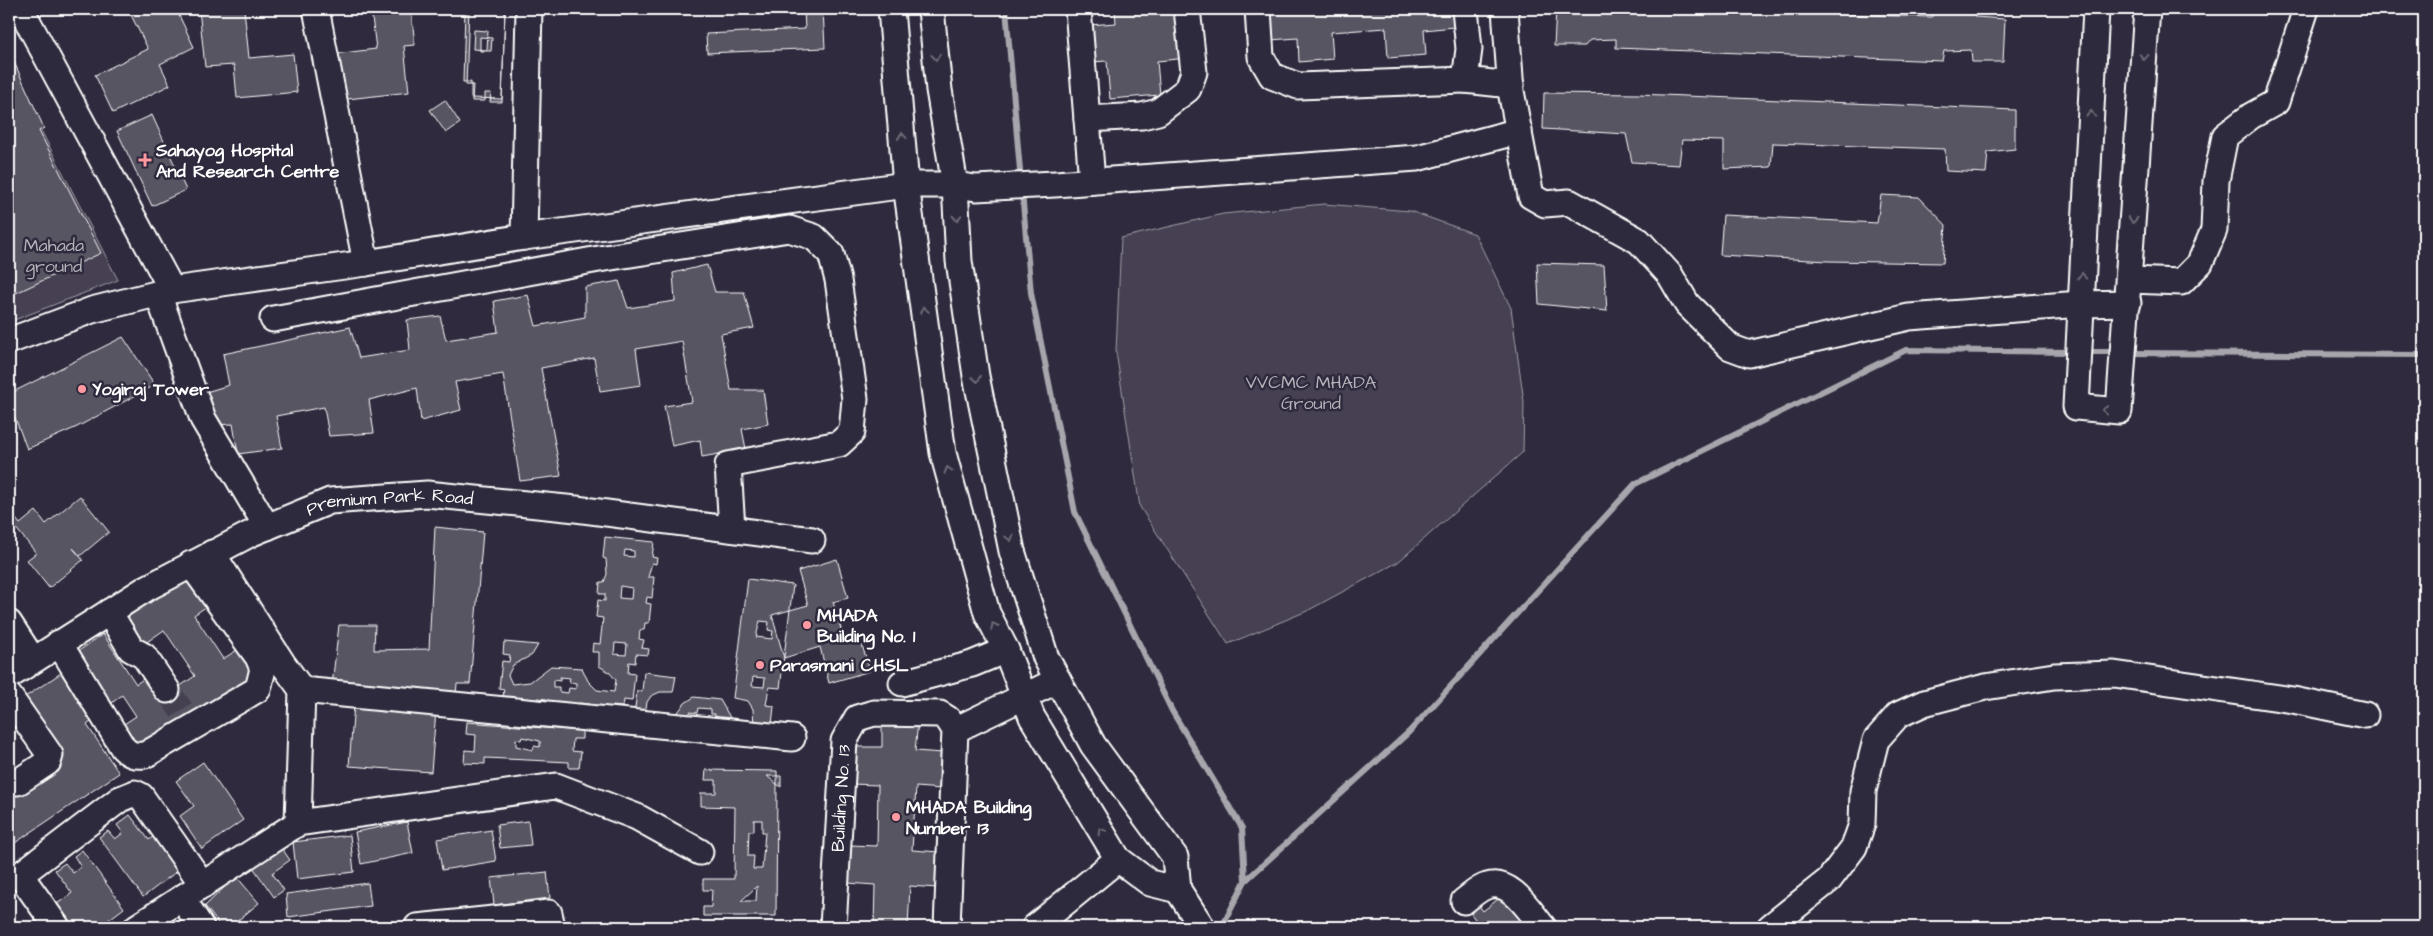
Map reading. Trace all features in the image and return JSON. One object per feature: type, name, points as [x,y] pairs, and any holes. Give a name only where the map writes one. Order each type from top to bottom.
[{"type":"street","points":[[21,9],[165,292],[203,419],[267,527]]},
{"type":"street","points":[[316,9],[366,263]]},
{"type":"street","points":[[524,237],[529,9]]},
{"type":"street","points":[[891,9],[906,185],[943,453],[987,613],[1006,650],[1032,717],[1118,859],[1150,883],[1182,898]]},
{"type":"street","points":[[931,9],[940,90],[966,186],[959,261],[976,376],[1012,551],[1046,658],[1093,745],[1175,858],[1182,898],[1202,927]]},
{"type":"street","points":[[1078,9],[1092,181]]},
{"type":"street","points":[[1087,119],[1142,116],[1158,112],[1188,88],[1194,72],[1187,9]]},
{"type":"street","points":[[1258,9],[1261,57],[1272,76],[1298,86],[1464,80],[1511,85]]},
{"type":"street","points":[[1464,80],[1469,49],[1465,9]]},
{"type":"street","points":[[1505,9],[1511,85],[1531,196],[1545,204],[1569,202],[1639,241],[1670,275],[1688,304],[1730,347],[1749,354],[1908,317],[2081,304],[2129,291],[2181,282],[2200,263],[2214,230],[2216,181],[2225,136],[2251,116],[2276,102],[2306,9]]},
{"type":"street","points":[[2096,9],[2076,407],[2120,411],[2147,9]]},
{"type":"street","points":[[9,341],[92,310],[165,292],[366,263],[524,237],[906,185],[1054,184],[1417,158],[1519,131]]},
{"type":"street","points":[[273,319],[599,259],[789,229],[814,237],[831,254],[838,280],[854,399],[852,432],[840,444],[728,465],[732,529]]},
{"type":"street","name":"Premium Park Road","points":[[9,676],[33,660],[63,649],[147,588],[200,563],[267,527],[330,501],[427,494],[576,509],[812,540]]},
{"type":"street","points":[[200,563],[302,690],[298,824]]},
{"type":"street","points":[[63,649],[128,754],[145,755],[192,724],[258,689],[263,669],[258,656],[200,563]]},
{"type":"street","points":[[111,615],[131,649],[144,656],[168,690]]},
{"type":"street","points":[[9,623],[33,660]]},
{"type":"street","points":[[902,683],[972,664],[1006,650]]},
{"type":"street","points":[[1770,927],[1829,880],[1854,847],[1862,824],[1863,792],[1876,740],[1898,715],[1924,703],[1985,687],[2054,676],[2114,674],[2283,698],[2365,715]]},
{"type":"street","points":[[948,927],[955,730],[1058,680]]},
{"type":"street","points":[[302,690],[792,738]]},
{"type":"street","points":[[9,696],[50,756],[48,762],[20,781],[9,781]]},
{"type":"street","name":"Building No. 13","points":[[833,927],[844,741],[857,718],[874,713],[940,714],[948,719],[955,730]]},
{"type":"street","points":[[137,927],[298,824],[556,786],[638,817],[700,852]]},
{"type":"street","points":[[153,791],[208,881]]},
{"type":"street","points":[[56,927],[23,879],[24,872],[120,799],[135,793],[141,796],[208,881]]},
{"type":"street","points":[[1035,927],[1118,859]]},
{"type":"street","points":[[1464,901],[1486,886],[1498,884],[1508,888],[1543,927]]},
{"type":"street","points":[[182,898],[201,927]]},
{"type":"street","points":[[417,927],[549,913],[552,927]]},
{"type":"green space","name":"Mahada ground","points":[[9,68],[118,280],[9,322]]},
{"type":"green space","name":"VVCMC MHADA Ground","points":[[1324,204],[1410,211],[1475,234],[1511,308],[1524,402],[1523,452],[1398,562],[1307,611],[1228,644],[1140,507],[1116,352],[1121,238],[1223,214]]},
{"type":"building","points":[[128,9],[176,9],[194,47],[160,64],[170,85],[113,113],[95,75],[148,49]]},
{"type":"building","points":[[199,9],[244,9],[249,58],[293,54],[297,92],[237,98],[234,65],[205,67]]},
{"type":"building","points":[[371,9],[411,9],[415,45],[404,46],[409,92],[339,100],[334,54],[376,49]]},
{"type":"building","points":[[465,9],[505,9],[502,99],[471,98],[471,82],[463,82]],"holes":[[[474,30],[488,31],[487,50],[473,49]]]},
{"type":"building","points":[[469,9],[505,9],[502,102],[490,102],[491,93],[485,93],[485,101],[472,101],[473,85],[466,85]],"holes":[[[480,37],[492,38],[491,51],[480,51]]]},
{"type":"building","points":[[804,9],[823,9],[825,48],[707,53],[706,34],[805,29]]},
{"type":"building","points":[[1115,9],[1184,9],[1188,58],[1157,61],[1160,95],[1110,99],[1107,61],[1092,62],[1089,25],[1116,23]]},
{"type":"building","points":[[1267,9],[1453,9],[1454,27],[1424,30],[1426,55],[1388,58],[1386,28],[1331,32],[1333,59],[1299,62],[1298,38],[1270,40]]},
{"type":"building","points":[[1556,9],[1683,9],[1932,17],[1933,9],[1976,9],[1975,17],[2005,19],[2003,62],[1972,62],[1971,50],[1944,51],[1942,61],[1616,48],[1616,39],[1590,40],[1585,46],[1554,46]]},
{"type":"building","name":"Mahada ground","points":[[9,51],[44,128],[39,131],[101,253],[16,293],[9,279]]},
{"type":"building","points":[[1544,93],[1639,94],[2015,110],[2015,149],[1988,152],[1986,173],[1946,171],[1945,149],[1773,143],[1771,167],[1724,169],[1724,141],[1682,140],[1679,165],[1632,162],[1626,134],[1543,129]]},
{"type":"building","points":[[445,100],[460,123],[446,133],[430,110]]},
{"type":"building","points":[[152,115],[186,190],[152,206],[117,131]]},
{"type":"building","points":[[1881,195],[1919,197],[1946,225],[1943,263],[1828,261],[1720,255],[1723,215],[1877,223]]},
{"type":"building","points":[[1537,263],[1604,265],[1607,311],[1539,304]]},
{"type":"building","points":[[707,265],[715,292],[744,292],[754,328],[721,334],[731,390],[763,390],[768,424],[742,429],[746,449],[702,457],[700,440],[672,446],[664,406],[692,402],[682,341],[636,349],[641,385],[600,391],[594,358],[541,368],[561,476],[520,481],[503,374],[455,382],[461,410],[421,421],[417,388],[369,400],[374,433],[329,436],[324,407],[276,416],[282,448],[238,454],[233,424],[213,425],[206,392],[229,385],[223,354],[350,327],[359,358],[410,350],[407,320],[440,316],[446,340],[498,332],[494,301],[528,295],[536,326],[585,317],[585,287],[619,281],[628,308],[675,301],[673,273]]},
{"type":"building","name":"Yogiraj Tower","points":[[123,337],[155,385],[77,427],[27,449],[9,402],[9,394]]},
{"type":"building","points":[[80,496],[109,532],[80,556],[73,548],[83,560],[49,588],[27,560],[36,553],[15,527],[9,530],[9,510],[20,524],[36,511],[46,524]]},
{"type":"building","points":[[435,527],[483,532],[470,684],[457,684],[456,694],[332,685],[339,625],[375,625],[374,650],[429,649]]},
{"type":"building","points":[[605,537],[654,542],[652,557],[657,558],[656,564],[652,563],[648,577],[654,577],[652,598],[647,597],[646,603],[651,604],[649,623],[645,623],[644,630],[640,630],[639,639],[644,640],[642,648],[649,649],[648,655],[636,654],[635,663],[629,662],[628,673],[635,674],[632,701],[624,700],[623,707],[612,706],[611,710],[589,708],[590,704],[579,703],[578,707],[546,703],[547,699],[538,698],[538,702],[503,696],[504,689],[499,688],[502,661],[509,662],[510,655],[503,654],[504,642],[538,645],[532,655],[513,665],[508,675],[512,684],[530,682],[551,666],[582,668],[588,681],[597,690],[614,692],[616,680],[609,672],[599,666],[599,652],[592,652],[593,643],[600,644],[603,618],[596,617],[598,600],[605,601],[605,594],[599,594],[600,582],[604,582],[607,574],[606,559],[603,558]],"holes":[[[625,550],[634,551],[634,557],[624,556]],[[620,586],[632,588],[631,599],[619,598]],[[615,643],[627,644],[626,655],[614,654]],[[560,677],[570,678],[569,682],[576,683],[576,689],[569,688],[568,693],[559,692],[559,687],[553,687],[553,680],[560,681]]]},
{"type":"building","name":"MHADA Building No. 1","points":[[837,559],[848,598],[833,602],[844,639],[859,635],[870,671],[829,683],[820,647],[784,658],[772,615],[808,605],[798,571]]},
{"type":"building","points":[[190,575],[210,604],[194,615],[223,659],[240,648],[257,674],[140,754],[121,726],[136,716],[122,695],[108,706],[73,655],[103,634],[136,684],[149,675],[164,697],[195,676],[164,630],[144,644],[126,618]]},
{"type":"building","name":"Parasmani CHSL","points":[[748,579],[793,585],[780,688],[769,687],[766,705],[774,706],[771,734],[634,717],[637,691],[642,691],[644,672],[676,676],[673,692],[660,692],[651,696],[647,702],[646,709],[652,717],[675,716],[685,703],[694,697],[720,700],[732,721],[754,726],[753,709],[748,701],[733,698]],"holes":[[[760,621],[769,622],[768,630],[773,631],[772,639],[756,637]],[[753,677],[765,678],[764,687],[752,686]],[[698,708],[711,709],[711,714],[715,714],[714,721],[690,719],[690,712],[697,713]]]},
{"type":"building","points":[[61,673],[92,721],[87,725],[119,773],[9,847],[9,793],[59,761],[19,701]]},
{"type":"building","points":[[354,704],[436,710],[431,772],[349,766]]},
{"type":"building","name":"MHADA Building Number 13","points":[[882,720],[918,722],[915,751],[943,753],[941,789],[916,787],[912,850],[939,852],[937,888],[910,886],[908,927],[874,927],[875,885],[848,883],[850,845],[877,846],[878,785],[851,784],[853,747],[882,747]]},
{"type":"building","points":[[467,722],[582,731],[582,739],[573,739],[572,751],[581,752],[579,768],[569,768],[569,762],[485,758],[485,764],[464,763],[465,750],[475,751],[476,735],[466,734]],"holes":[[[522,737],[540,741],[540,747],[534,746],[533,750],[516,746],[516,739],[521,740]]]},
{"type":"building","points":[[203,762],[243,820],[202,849],[180,816],[194,806],[176,781]]},
{"type":"building","points":[[706,770],[777,771],[777,776],[767,776],[777,784],[776,916],[703,916],[703,907],[711,907],[712,890],[703,890],[703,879],[734,879],[735,807],[701,806],[701,793],[716,793],[716,780],[705,780]],"holes":[[[754,820],[762,820],[762,832],[765,832],[762,869],[753,869],[754,856],[748,856],[749,831],[754,831]],[[757,886],[756,901],[741,901]]]},
{"type":"building","points":[[777,776],[781,776],[781,787],[777,784]]},
{"type":"building","points":[[130,815],[149,840],[159,832],[184,866],[143,897],[99,837],[108,831],[115,839],[123,833],[117,825]]},
{"type":"building","points":[[528,821],[531,845],[500,848],[497,825]]},
{"type":"building","points":[[407,822],[413,853],[361,864],[355,832]]},
{"type":"building","points":[[491,830],[496,861],[442,870],[437,839]]},
{"type":"building","points":[[350,835],[354,872],[297,879],[293,842]]},
{"type":"building","points":[[278,843],[290,860],[272,873],[284,890],[274,897],[250,863]]},
{"type":"building","points":[[82,850],[124,908],[99,927],[74,927],[57,904],[72,893],[55,870],[65,863],[73,873],[81,867],[74,856]]},
{"type":"building","points":[[547,872],[550,898],[494,905],[491,878]]},
{"type":"building","points":[[236,876],[259,903],[236,922],[240,927],[221,927],[205,906]]},
{"type":"building","points":[[368,883],[371,906],[288,917],[286,894]]},
{"type":"building","points":[[1502,896],[1526,927],[1481,927],[1465,906],[1474,899],[1483,911]]},
{"type":"waterway","points":[[1006,9],[1021,182]]},
{"type":"waterway","points":[[1022,192],[1031,293],[1075,512],[1172,711],[1242,828],[1245,881],[1222,927]]},
{"type":"waterway","points":[[1245,881],[1409,732],[1635,484],[1906,350],[2073,352]]},
{"type":"waterway","points":[[2083,352],[2118,352]]},
{"type":"waterway","points":[[2128,353],[2424,355]]},
{"type":"tunnel","points":[[167,690],[190,722]]},
{"type":"place","name":"Sahayog Hospital And Research Centre","points":[[145,160]]},
{"type":"place","name":"Yogiraj Tower","points":[[82,389]]},
{"type":"place","name":"MHADA Building No. 1","points":[[807,625]]},
{"type":"place","name":"Parasmani CHSL","points":[[760,665]]},
{"type":"place","name":"MHADA Building Number 13","points":[[896,817]]}]
